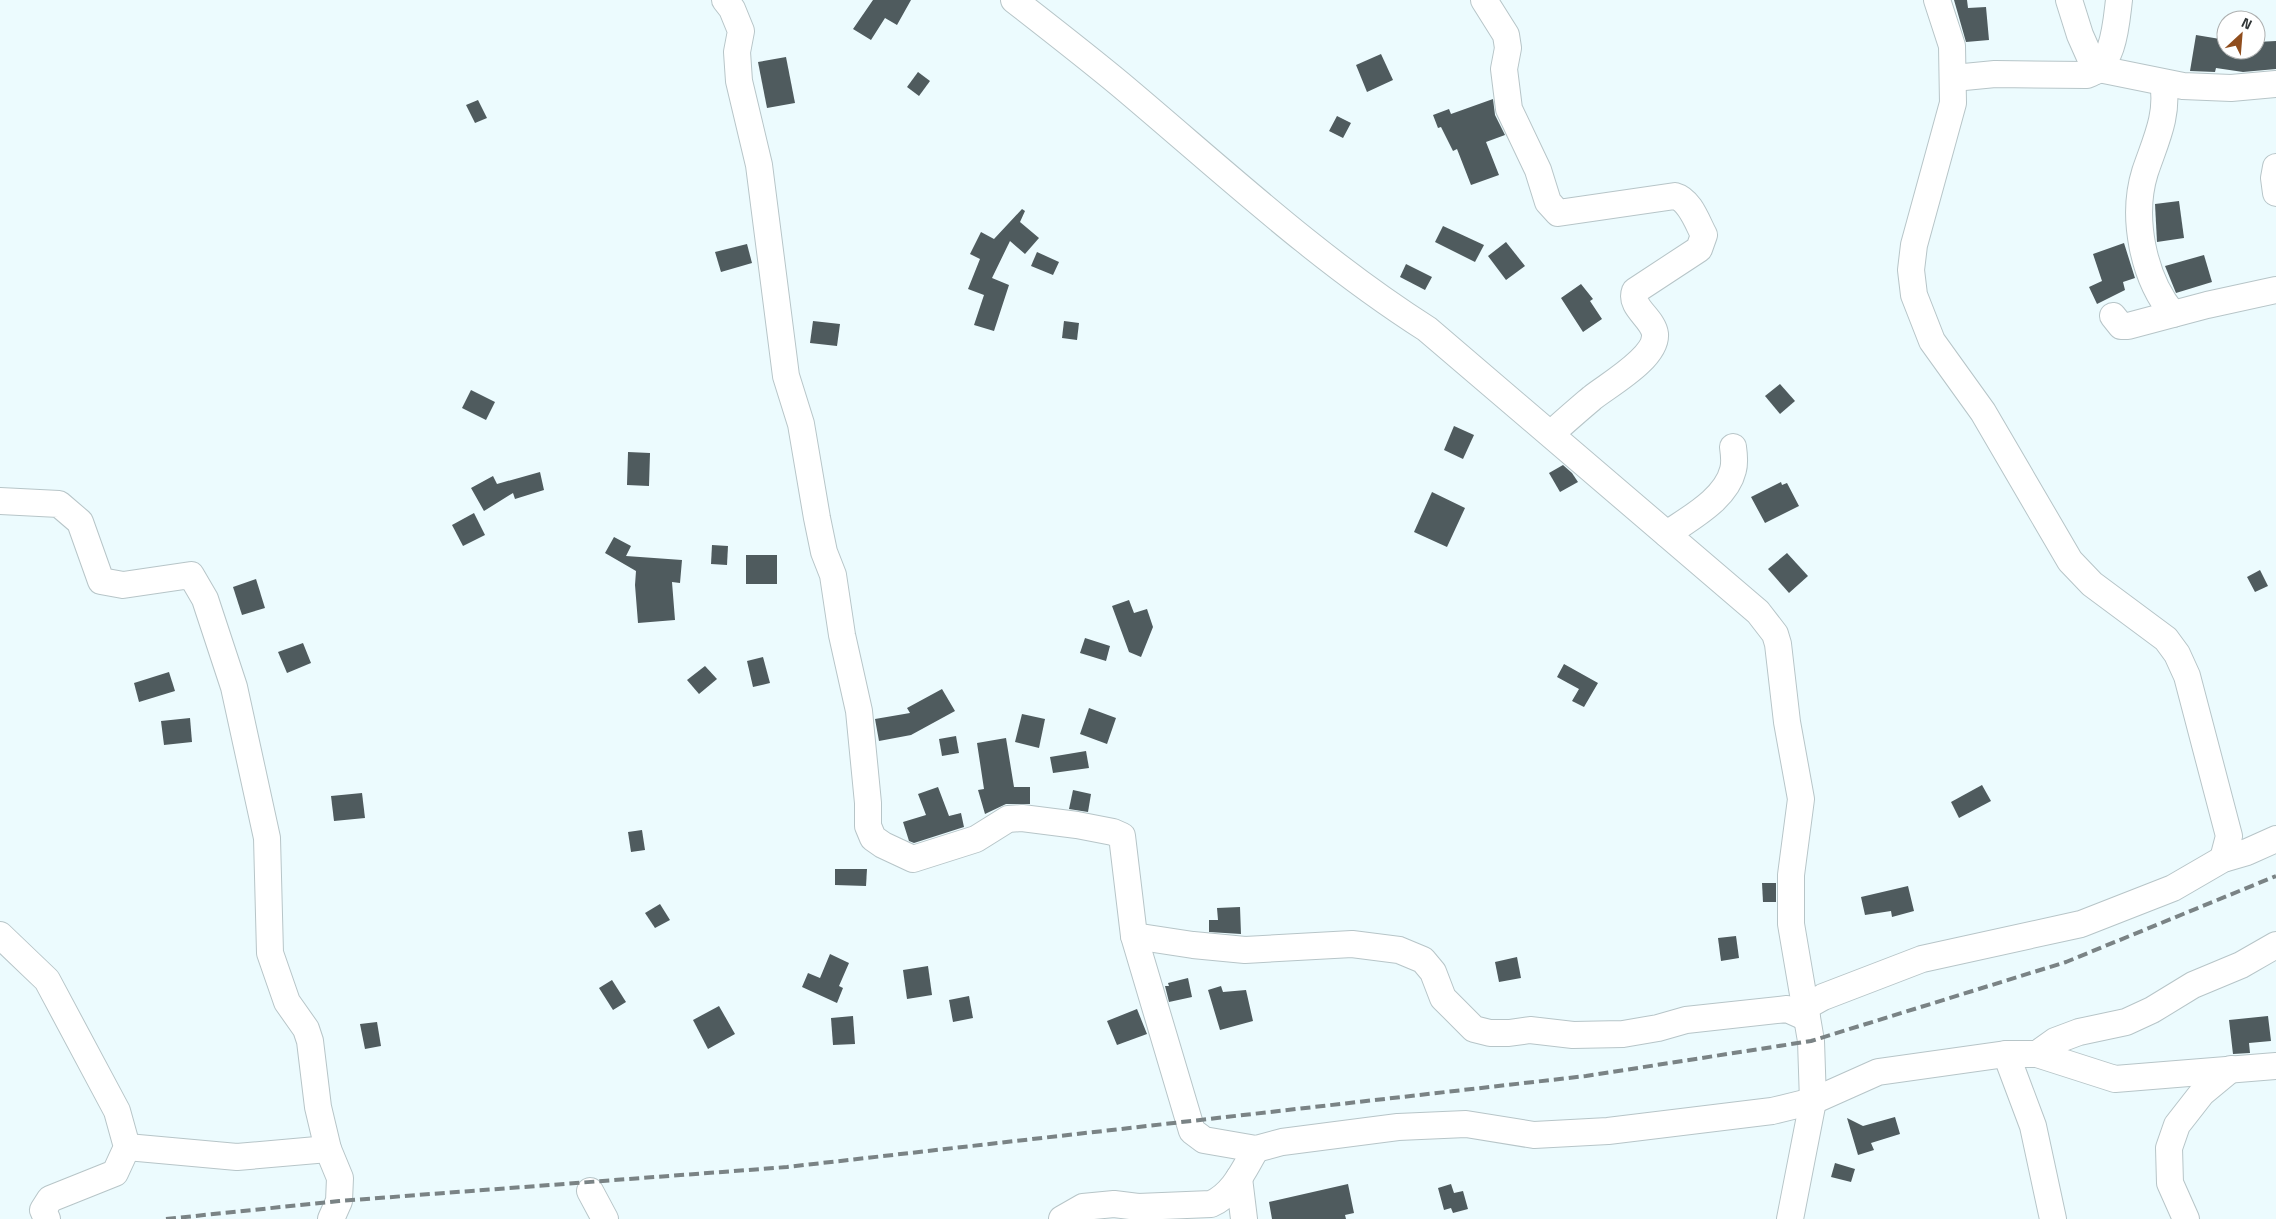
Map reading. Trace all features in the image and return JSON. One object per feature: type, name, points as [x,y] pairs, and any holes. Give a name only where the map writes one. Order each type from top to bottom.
[{"type":"street","points":[[725,0],[732,10],[741,31],[738,52],[739,81],[759,166],[786,376],[801,424],[817,518],[824,552],[833,575],[842,636],[859,711],[868,803],[868,826],[873,838],[883,845],[913,859],[976,840],[1008,819],[1022,818],[1113,832],[1122,836],[1134,936],[1192,1132],[1204,1140],[1256,1148],[1282,1142],[1398,1127],[1466,1124],[1534,1135],[1608,1131],[1772,1111],[1814,1101],[1878,1072],[2006,1054],[2037,1054],[2115,1079],[2276,1066]]},
{"type":"street","points":[[1014,0],[1120,84],[1292,232],[1371,292],[1427,329],[1758,612],[1775,634],[1778,644],[1787,722],[1801,800],[1791,875],[1791,924],[1810,1041],[1814,1101],[1790,1219]]},
{"type":"street","points":[[1484,0],[1506,35],[1508,48],[1504,69],[1509,109],[1535,163],[1548,202],[1553,210],[1558,213],[1675,196],[1683,199],[1688,205],[1704,235],[1700,249],[1636,291],[1633,296],[1636,303],[1651,322],[1655,335],[1653,344],[1644,356],[1635,366],[1594,397],[1551,434]]},
{"type":"street","points":[[1937,0],[1952,46],[1953,103],[1914,245],[1911,270],[1914,295],[1932,341],[1983,412],[2070,560],[2092,584],[2160,634],[2177,654],[2187,676],[2229,836],[2223,859]]},
{"type":"street","points":[[2069,0],[2080,35],[2098,70]]},
{"type":"street","points":[[1954,78],[1995,74],[2087,75],[2098,70],[2109,52],[2119,0]]},
{"type":"street","points":[[2098,70],[2182,86],[2231,88],[2276,84]]},
{"type":"street","points":[[2163,83],[2165,108],[2142,184],[2140,223],[2146,256],[2155,284],[2163,302],[2173,314]]},
{"type":"street","points":[[2276,168],[2274,178],[2276,193]]},
{"type":"street","points":[[2113,316],[2121,326],[2128,326],[2276,290]]},
{"type":"street","points":[[1667,534],[1700,510],[1726,486],[1734,468],[1733,447]]},
{"type":"street","points":[[0,501],[59,504],[80,522],[101,581],[123,585],[191,575],[205,599],[234,687],[267,838],[270,953],[287,1002],[306,1028],[310,1041],[318,1107],[328,1149],[340,1178],[339,1200],[331,1219]]},
{"type":"street","points":[[1806,1013],[1823,997],[1922,959],[2081,924],[2173,888],[2223,859],[2247,852],[2276,839]]},
{"type":"street","points":[[0,936],[47,980],[117,1110],[127,1147],[115,1173],[50,1199],[43,1210],[47,1219]]},
{"type":"street","points":[[1134,936],[1193,945],[1245,950],[1352,944],[1399,950],[1423,960],[1432,972],[1443,998],[1474,1029],[1490,1032],[1509,1033],[1530,1030],[1573,1035],[1623,1034],[1658,1028],[1686,1020],[1787,1009],[1806,1013]]},
{"type":"street","points":[[2037,1054],[2055,1041],[2079,1032],[2126,1022],[2152,1010],[2193,985],[2241,965],[2276,945]]},
{"type":"street","points":[[2006,1054],[2033,1126],[2053,1219]]},
{"type":"street","points":[[2186,1219],[2170,1183],[2169,1148],[2177,1125],[2202,1093],[2231,1069]]},
{"type":"street","points":[[127,1147],[237,1157],[328,1149]]},
{"type":"street","points":[[1062,1219],[1083,1207],[1114,1204],[1138,1207],[1211,1204],[1220,1200],[1239,1178],[1256,1148]]},
{"type":"street","points":[[1239,1178],[1244,1219]]},
{"type":"street","points":[[590,1191],[605,1219]]},
{"type":"building","points":[[873,0],[911,0],[897,25],[885,18],[871,40],[853,29]]},
{"type":"building","points":[[1954,0],[1967,0],[1968,8],[1986,7],[1989,40],[1966,42]]},
{"type":"building","points":[[2196,35],[2216,38],[2216,60],[2266,60],[2266,42],[2276,41],[2276,69],[2243,72],[2216,68],[2215,72],[2190,71]]},
{"type":"building","points":[[1381,54],[1393,80],[1367,92],[1356,65]]},
{"type":"building","points":[[786,57],[795,103],[767,108],[758,62]]},
{"type":"building","points":[[918,72],[930,81],[919,96],[907,87]]},
{"type":"building","points":[[1493,99],[1495,115],[1505,135],[1486,142],[1499,175],[1471,185],[1457,149],[1453,151],[1441,127],[1438,128],[1433,115],[1449,109],[1451,114]]},
{"type":"building","points":[[478,100],[487,118],[475,123],[466,105]]},
{"type":"building","points":[[1337,116],[1351,123],[1343,138],[1329,131]]},
{"type":"building","points":[[2179,201],[2184,238],[2157,242],[2155,204]]},
{"type":"building","points":[[1022,209],[1025,211],[1020,222],[1039,238],[1025,254],[1010,241],[992,278],[1009,285],[994,331],[974,325],[984,295],[968,289],[980,259],[970,254],[981,232],[994,239]]},
{"type":"building","points":[[1443,226],[1484,245],[1475,262],[1435,242]]},
{"type":"building","points":[[1506,242],[1525,266],[1506,280],[1488,256]]},
{"type":"building","points":[[2124,243],[2135,278],[2123,282],[2125,290],[2097,304],[2089,287],[2102,281],[2093,254]]},
{"type":"building","points":[[747,244],[752,263],[721,272],[715,252]]},
{"type":"building","points":[[1037,252],[1059,262],[1053,275],[1031,266]]},
{"type":"building","points":[[2204,255],[2212,282],[2176,293],[2165,266]]},
{"type":"building","points":[[1406,264],[1432,277],[1425,290],[1400,277]]},
{"type":"building","points":[[1581,284],[1593,299],[1590,301],[1602,319],[1583,332],[1561,298]]},
{"type":"building","points":[[813,321],[840,324],[837,346],[810,343]]},
{"type":"building","points":[[1064,321],[1079,323],[1077,340],[1062,338]]},
{"type":"building","points":[[1780,384],[1795,401],[1780,414],[1765,396]]},
{"type":"building","points":[[471,390],[495,402],[486,420],[462,408]]},
{"type":"building","points":[[1454,426],[1474,435],[1463,459],[1444,450]]},
{"type":"building","points":[[628,452],[650,453],[649,486],[627,485]]},
{"type":"building","points":[[1563,465],[1578,482],[1560,492],[1549,473]]},
{"type":"building","points":[[540,472],[544,490],[515,499],[513,493],[484,511],[471,488],[493,476],[497,484]]},
{"type":"building","points":[[1781,482],[1782,485],[1787,483],[1799,506],[1765,523],[1751,497]]},
{"type":"building","points":[[1432,492],[1465,508],[1447,547],[1414,532]]},
{"type":"building","points":[[474,513],[485,535],[463,546],[452,525]]},
{"type":"building","points":[[614,537],[631,546],[626,556],[682,560],[680,583],[672,582],[675,620],[638,623],[635,585],[636,571],[605,553]]},
{"type":"building","points":[[712,545],[728,546],[727,565],[711,564]]},
{"type":"building","points":[[1787,553],[1808,576],[1789,593],[1768,569]]},
{"type":"building","points":[[746,555],[777,555],[777,584],[746,584]]},
{"type":"building","points":[[2260,570],[2268,586],[2255,592],[2247,577]]},
{"type":"building","points":[[256,579],[265,608],[242,615],[233,587]]},
{"type":"building","points":[[1129,600],[1134,613],[1147,609],[1153,627],[1141,657],[1129,652],[1112,606]]},
{"type":"building","points":[[1085,638],[1110,646],[1106,661],[1080,653]]},
{"type":"building","points":[[303,643],[311,663],[287,673],[278,652]]},
{"type":"building","points":[[763,657],[770,683],[753,687],[747,661]]},
{"type":"building","points":[[1564,664],[1598,683],[1584,707],[1572,701],[1579,689],[1557,677]]},
{"type":"building","points":[[705,666],[717,679],[699,694],[687,680]]},
{"type":"building","points":[[169,672],[175,691],[139,702],[134,683]]},
{"type":"building","points":[[942,689],[955,711],[911,735],[879,741],[875,719],[910,713],[907,708]]},
{"type":"building","points":[[1089,708],[1116,718],[1107,744],[1080,734]]},
{"type":"building","points":[[1022,714],[1045,719],[1039,748],[1015,742]]},
{"type":"building","points":[[190,718],[192,742],[164,745],[161,721]]},
{"type":"building","points":[[956,736],[959,753],[942,756],[939,739]]},
{"type":"building","points":[[1006,738],[1014,787],[1030,787],[1030,804],[1006,804],[985,814],[978,790],[984,789],[977,743]]},
{"type":"building","points":[[1086,751],[1089,768],[1053,773],[1050,757]]},
{"type":"building","points":[[1982,785],[1991,801],[1959,818],[1951,802]]},
{"type":"building","points":[[938,787],[949,816],[961,813],[964,827],[914,843],[909,841],[903,822],[926,815],[918,794]]},
{"type":"building","points":[[1073,790],[1091,794],[1088,812],[1069,809]]},
{"type":"building","points":[[362,793],[365,818],[334,821],[331,796]]},
{"type":"building","points":[[642,830],[645,850],[631,852],[628,832]]},
{"type":"building","points":[[835,869],[867,869],[866,886],[835,885]]},
{"type":"building","points":[[1762,883],[1776,883],[1776,902],[1763,902]]},
{"type":"building","points":[[1908,886],[1914,911],[1892,917],[1891,911],[1865,915],[1861,897]]},
{"type":"building","points":[[660,904],[670,920],[655,928],[645,913]]},
{"type":"building","points":[[1240,907],[1241,934],[1209,932],[1209,920],[1218,920],[1217,908]]},
{"type":"building","points":[[1736,936],[1739,958],[1721,961],[1718,938]]},
{"type":"building","points":[[830,954],[849,963],[839,986],[843,988],[837,1003],[802,987],[808,973],[820,978]]},
{"type":"building","points":[[1517,957],[1521,978],[1499,982],[1495,962]]},
{"type":"building","points":[[928,966],[932,995],[907,999],[903,970]]},
{"type":"building","points":[[1188,978],[1192,997],[1169,1002],[1165,986],[1169,986],[1168,983]]},
{"type":"building","points":[[612,980],[626,1002],[613,1010],[599,988]]},
{"type":"building","points":[[1221,986],[1223,992],[1246,990],[1253,1021],[1220,1030],[1208,990]]},
{"type":"building","points":[[969,996],[973,1018],[953,1022],[949,1000]]},
{"type":"building","points":[[719,1006],[735,1034],[708,1049],[693,1020]]},
{"type":"building","points":[[1137,1009],[1147,1034],[1117,1045],[1107,1021]]},
{"type":"building","points":[[853,1016],[855,1044],[833,1045],[831,1018]]},
{"type":"building","points":[[2268,1016],[2271,1041],[2249,1043],[2250,1053],[2233,1054],[2229,1020]]},
{"type":"building","points":[[377,1022],[381,1046],[365,1049],[360,1024]]},
{"type":"building","points":[[1895,1117],[1900,1134],[1871,1143],[1874,1150],[1858,1155],[1847,1118],[1863,1126]]},
{"type":"building","points":[[1835,1163],[1855,1169],[1851,1182],[1831,1177]]},
{"type":"building","points":[[1348,1184],[1354,1213],[1345,1215],[1346,1219],[1272,1219],[1269,1202]]},
{"type":"building","points":[[1451,1184],[1454,1193],[1463,1191],[1468,1209],[1453,1213],[1451,1208],[1444,1210],[1438,1188]]},
{"type":"railway","points":[[166,1219],[339,1201],[787,1167],[1586,1076],[1811,1041],[2066,962],[2276,876]]}]
